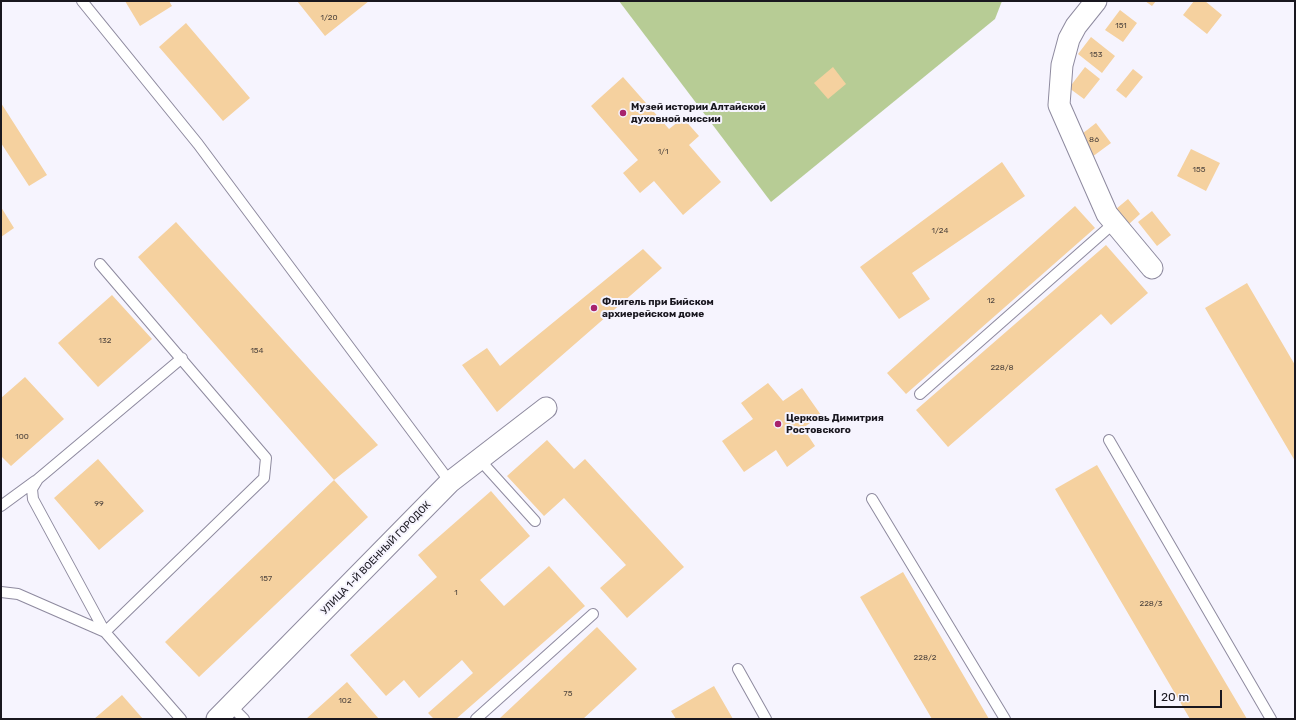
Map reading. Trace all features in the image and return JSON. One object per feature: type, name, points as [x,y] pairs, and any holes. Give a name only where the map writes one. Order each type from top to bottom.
[{"type":"street","points":[[1096,1],[1076,26],[1069,39],[1062,65],[1058,105],[1107,214],[1152,268]]},
{"type":"street","name":"УЛИЦА 1-Й ВОЕННЫЙ ГОРОДОК","points":[[231,715],[450,482],[546,408]]},
{"type":"lane","points":[[82,1],[198,144],[450,482]]},
{"type":"lane","points":[[920,394],[1114,223]]},
{"type":"lane","points":[[100,264],[266,458],[264,478],[105,632]]},
{"type":"lane","points":[[1,506],[38,479],[182,358]]},
{"type":"lane","points":[[1109,440],[1271,719]]},
{"type":"lane","points":[[479,459],[535,521]]},
{"type":"lane","points":[[38,479],[32,489],[33,499],[105,632],[181,719]]},
{"type":"lane","points":[[872,499],[1005,719]]},
{"type":"lane","points":[[1,592],[18,594],[105,632]]},
{"type":"lane","points":[[476,719],[593,614]]},
{"type":"lane","points":[[738,669],[766,719]]},
{"type":"green space","points":[[619,1],[1002,1],[995,19],[771,202]]},
{"type":"building","points":[[125,1],[169,1],[172,6],[140,26]]},
{"type":"building","points":[[297,1],[369,1],[325,36]]},
{"type":"building","points":[[1145,1],[1156,1],[1152,6]]},
{"type":"building","points":[[1194,1],[1205,1],[1222,15],[1207,34],[1183,15]]},
{"type":"building","points":[[1120,10],[1137,23],[1123,42],[1105,30]]},
{"type":"building","points":[[186,23],[250,98],[223,121],[159,47]]},
{"type":"building","points":[[1091,37],[1115,56],[1102,73],[1078,54]]},
{"type":"building","points":[[833,67],[846,84],[828,99],[814,83]]},
{"type":"building","points":[[1085,67],[1100,79],[1084,99],[1069,88]]},
{"type":"building","points":[[1133,69],[1143,77],[1126,98],[1116,90]]},
{"type":"building","points":[[623,77],[669,129],[683,118],[699,136],[689,145],[721,182],[683,215],[654,181],[640,193],[623,173],[638,160],[591,106]]},
{"type":"building","points":[[1,103],[47,175],[29,186],[1,143]]},
{"type":"building","points":[[1096,123],[1111,143],[1092,157],[1078,137]]},
{"type":"building","points":[[1191,149],[1220,163],[1206,191],[1177,176]]},
{"type":"building","points":[[1002,162],[1025,196],[912,273],[930,299],[899,319],[860,267]]},
{"type":"building","points":[[1128,199],[1140,214],[1129,224],[1116,209]]},
{"type":"building","points":[[1075,206],[1095,228],[906,394],[887,373]]},
{"type":"building","points":[[1,207],[14,228],[1,237]]},
{"type":"building","points":[[1152,211],[1171,235],[1157,246],[1138,222]]},
{"type":"building","points":[[176,222],[378,445],[334,480],[138,257]]},
{"type":"building","points":[[1106,245],[1148,293],[1111,325],[1101,314],[948,447],[916,410]]},
{"type":"building","name":"Флигель при Бийском архиерейском доме","points":[[643,249],[662,268],[497,412],[462,365],[487,348],[500,366]]},
{"type":"building","points":[[1247,283],[1295,365],[1295,461],[1205,308]]},
{"type":"building","points":[[112,295],[152,339],[98,387],[58,343]]},
{"type":"building","points":[[25,377],[64,419],[11,466],[1,456],[1,398]]},
{"type":"building","name":"Церковь Димитрия Ростовского","points":[[768,383],[783,401],[802,388],[821,415],[803,428],[815,446],[787,467],[776,450],[744,472],[722,441],[753,419],[741,403]]},
{"type":"building","points":[[547,440],[574,469],[585,459],[684,567],[627,618],[600,588],[626,565],[564,498],[544,516],[507,476]]},
{"type":"building","points":[[98,459],[144,511],[99,550],[54,498]]},
{"type":"building","points":[[1097,465],[1247,719],[1190,719],[1055,489]]},
{"type":"building","points":[[334,480],[368,517],[199,677],[165,642]]},
{"type":"building","points":[[491,491],[530,536],[480,580],[504,606],[549,566],[585,606],[456,719],[434,719],[428,713],[473,673],[462,660],[419,698],[404,680],[386,696],[350,655],[437,577],[418,555]]},
{"type":"building","points":[[903,572],[989,719],[932,719],[860,597]]},
{"type":"building","points":[[597,627],[637,669],[583,719],[499,719]]},
{"type":"building","points":[[347,682],[379,719],[306,719]]},
{"type":"building","points":[[714,686],[733,719],[676,719],[671,711]]},
{"type":"building","points":[[122,695],[143,719],[94,719]]},
{"type":"place","name":"Музей истории Алтайской духовной миссии","points":[[623,113]]},
{"type":"place","name":"Флигель при Бийском архиерейском доме","points":[[594,308]]},
{"type":"place","name":"Церковь Димитрия Ростовского","points":[[778,424]]}]
